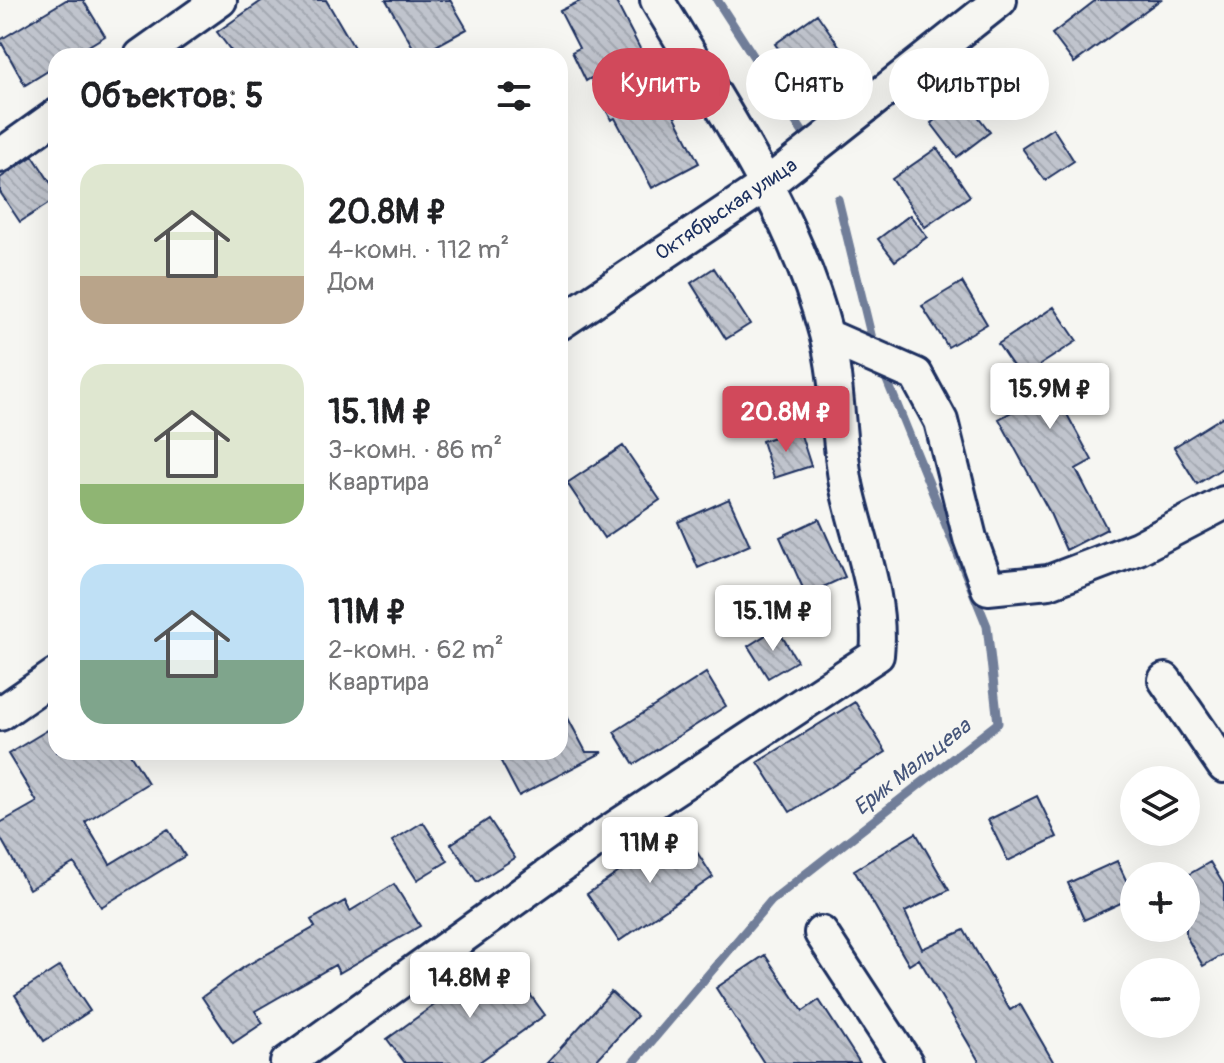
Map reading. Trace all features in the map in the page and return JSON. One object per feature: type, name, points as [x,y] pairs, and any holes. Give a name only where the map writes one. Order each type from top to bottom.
[{"type":"street","points":[[152,48],[220,0]]},
{"type":"street","points":[[287,1063],[604,835],[877,655],[880,622],[846,482],[827,336],[804,266],[766,185],[657,0]]},
{"type":"street","name":"Октябрьская улица","points":[[568,318],[766,185],[1000,0]]},
{"type":"street","points":[[0,156],[48,122]]},
{"type":"street","points":[[827,336],[916,375],[941,421],[970,538],[988,588],[1049,582],[1138,548],[1224,503]]},
{"type":"street","points":[[1165,680],[1224,766]]},
{"type":"street","points":[[0,714],[48,681]]},
{"type":"street","points":[[821,933],[906,1063]]},
{"type":"building","points":[[66,0],[83,0],[105,36],[85,48],[48,48],[48,71],[25,85],[0,40]]},
{"type":"building","points":[[263,0],[326,0],[354,48],[229,48],[217,32]]},
{"type":"building","points":[[386,0],[450,0],[467,29],[433,48],[413,48]]},
{"type":"building","points":[[582,0],[615,0],[640,48],[592,48],[592,80],[586,81],[572,52],[579,48],[560,11]]},
{"type":"building","points":[[1096,0],[1160,0],[1074,63],[1052,34]]},
{"type":"building","points":[[817,14],[841,48],[778,48],[775,44]]},
{"type":"building","points":[[616,120],[677,120],[699,163],[652,188]]},
{"type":"building","points":[[935,120],[981,120],[990,132],[957,157],[931,123]]},
{"type":"building","points":[[1053,128],[1074,161],[1045,180],[1022,148]]},
{"type":"building","points":[[937,148],[970,196],[925,227],[892,179]]},
{"type":"building","points":[[33,156],[48,179],[48,204],[20,222],[0,192],[0,178]]},
{"type":"building","points":[[910,215],[927,237],[895,261],[878,239]]},
{"type":"building","points":[[714,268],[750,324],[726,339],[691,283]]},
{"type":"building","points":[[962,282],[987,324],[948,347],[922,306]]},
{"type":"building","points":[[1054,307],[1077,341],[1040,365],[1092,460],[1076,469],[1107,529],[1066,550],[1049,511],[999,419],[1035,399],[998,344]]},
{"type":"building","points":[[1224,416],[1224,467],[1197,484],[1174,447]]},
{"type":"building","points":[[799,429],[811,466],[774,478],[762,441]]},
{"type":"building","points":[[623,446],[660,500],[604,538],[568,482]]},
{"type":"building","points":[[729,499],[750,545],[698,568],[678,522]]},
{"type":"building","points":[[819,519],[845,577],[806,595],[780,537]]},
{"type":"building","points":[[777,628],[797,661],[768,678],[748,646]]},
{"type":"building","points":[[706,673],[726,706],[634,764],[614,732]]},
{"type":"building","points":[[855,702],[886,752],[790,812],[758,762]]},
{"type":"building","points":[[568,718],[586,752],[603,752],[519,796],[500,760],[568,760]]},
{"type":"building","points":[[48,730],[48,760],[134,760],[148,783],[85,822],[110,864],[168,829],[185,856],[101,907],[74,863],[29,889],[0,837],[0,823],[37,802],[8,754]]},
{"type":"building","points":[[1037,796],[1057,837],[1008,861],[988,820]]},
{"type":"building","points":[[489,819],[515,858],[477,882],[451,844]]},
{"type":"building","points":[[423,822],[448,861],[417,880],[392,841]]},
{"type":"building","points":[[682,829],[713,877],[619,941],[587,894]]},
{"type":"building","points":[[916,833],[949,890],[905,912],[922,949],[964,930],[1010,1010],[1020,1004],[1054,1063],[980,1063],[919,959],[909,965],[854,870]]},
{"type":"building","points":[[1117,861],[1120,867],[1120,903],[1084,920],[1068,883]]},
{"type":"building","points":[[1210,862],[1224,885],[1224,954],[1203,966],[1189,942],[1200,942],[1200,868]]},
{"type":"building","points":[[394,884],[420,926],[339,973],[335,965],[255,1011],[263,1023],[233,1043],[202,997],[244,967],[315,927],[311,920],[345,901],[350,911]]},
{"type":"building","points":[[765,955],[803,1011],[819,1000],[860,1063],[764,1063],[716,988]]},
{"type":"building","points":[[502,956],[545,1015],[478,1063],[405,1063],[387,1039]]},
{"type":"building","points":[[60,966],[90,1011],[44,1041],[15,995]]},
{"type":"building","points":[[611,992],[637,1016],[594,1063],[547,1063]]},
{"type":"waterway","name":"Ерик Мальцева","points":[[717,0],[807,139]]},
{"type":"waterway","name":"Ерик Мальцева","points":[[838,199],[874,347]]},
{"type":"waterway","name":"Ерик Мальцева","points":[[633,1063],[771,901],[998,723],[987,626],[882,368]]}]
